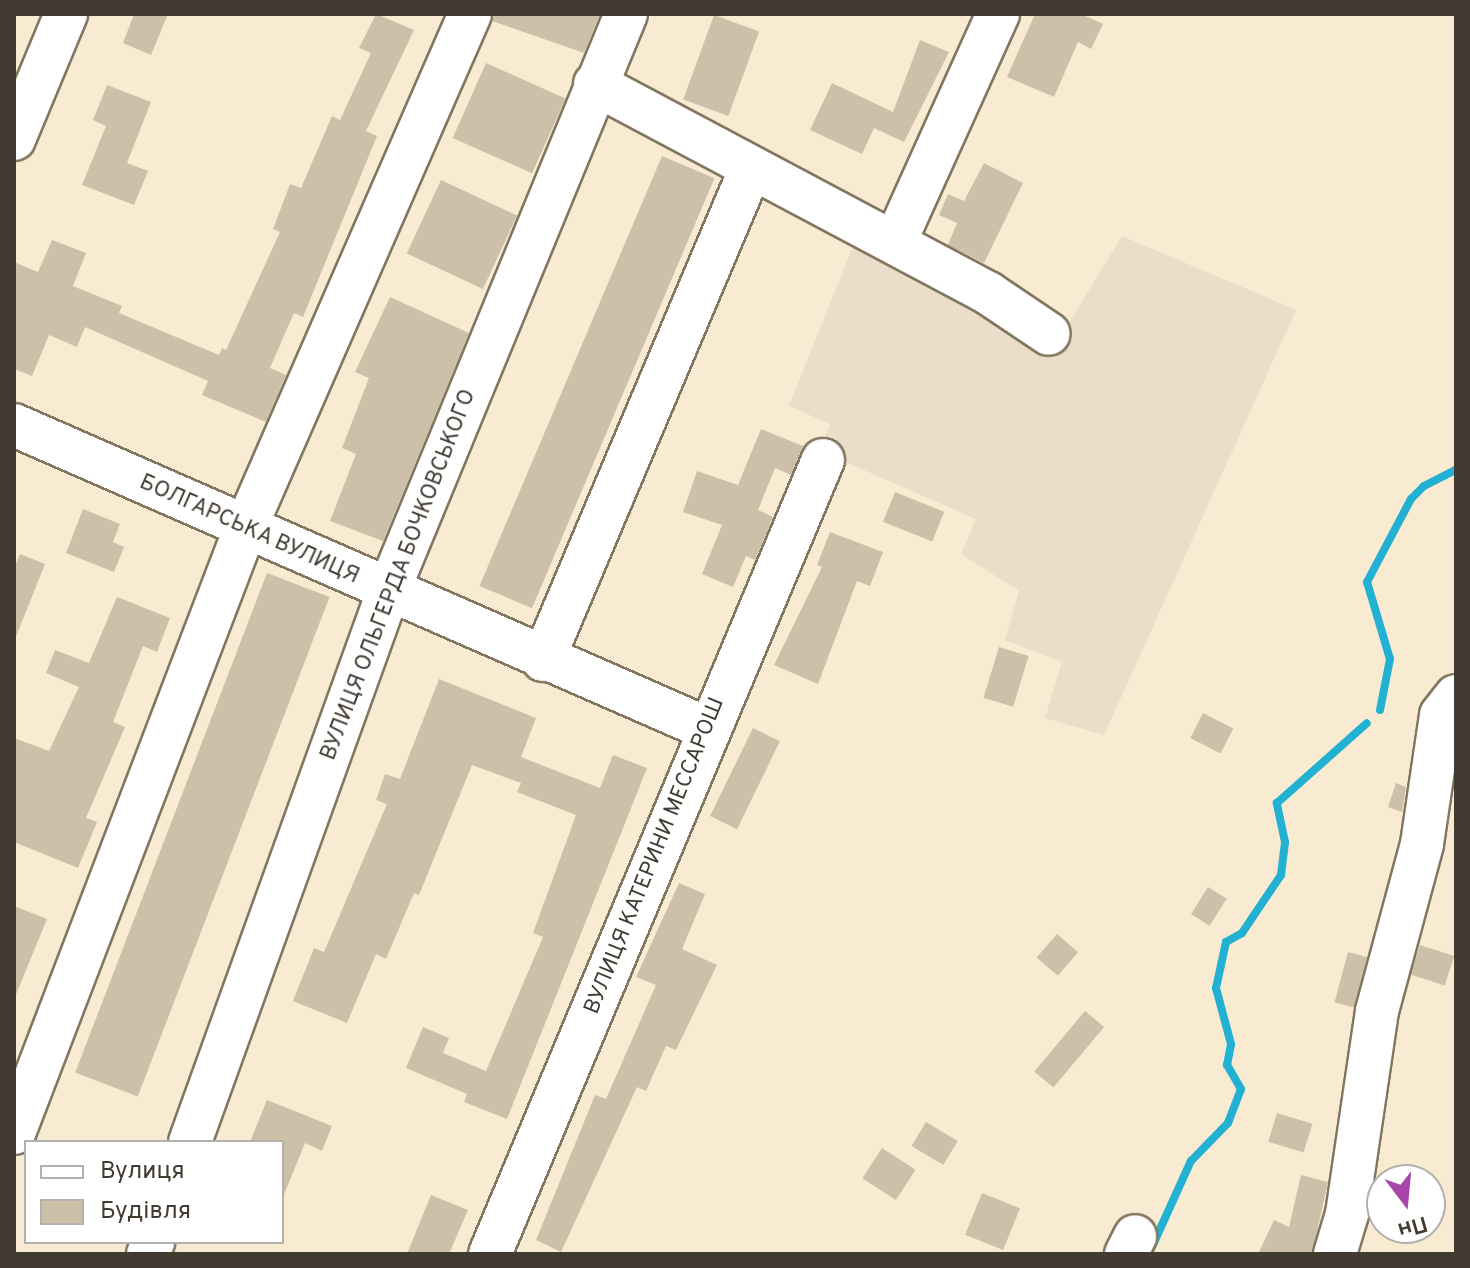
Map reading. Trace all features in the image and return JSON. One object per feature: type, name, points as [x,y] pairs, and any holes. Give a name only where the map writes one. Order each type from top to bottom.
[{"type":"street","points":[[14,139],[66,14]]},
{"type":"street","points":[[14,1133],[245,529],[470,14]]},
{"type":"street","name":"ВУЛИЦЯ ОЛЬГЕРДА БОЧКОВСЬКОГО","points":[[191,1140],[388,592],[626,14]]},
{"type":"street","points":[[895,242],[998,14]]},
{"type":"street","points":[[595,84],[895,242],[1049,334]]},
{"type":"street","points":[[543,660],[751,168]]},
{"type":"street","name":"БОЛГАРСЬКА ВУЛИЦЯ","points":[[14,425],[543,660],[706,728]]},
{"type":"street","name":"ВУЛИЦЯ КАТЕРИНИ МЕССАРОШ","points":[[490,1254],[706,728],[823,460]]},
{"type":"street","points":[[1335,1254],[1347,1214],[1377,1011],[1422,844],[1441,715],[1456,696]]},
{"type":"shaded area","points":[[858,234],[1029,327],[1069,323],[1122,236],[1296,310],[1104,735],[1045,718],[1062,662],[1005,640],[1019,591],[961,554],[976,519],[820,451],[830,424],[789,406]]},
{"type":"building","points":[[134,14],[168,14],[151,55],[123,43]]},
{"type":"building","points":[[376,14],[414,30],[366,131],[377,136],[303,317],[294,313],[270,368],[286,375],[266,422],[202,395],[208,381],[85,327],[77,347],[49,335],[32,376],[14,369],[14,262],[38,272],[52,240],[86,253],[73,286],[122,306],[119,313],[219,355],[222,348],[226,350],[280,232],[273,229],[290,184],[301,188],[332,116],[340,120],[371,53],[359,48]]},
{"type":"building","points":[[494,14],[600,14],[584,53],[492,21]]},
{"type":"building","points":[[1035,14],[1081,14],[1103,24],[1091,49],[1078,42],[1054,97],[1007,77]]},
{"type":"building","points":[[714,15],[759,31],[728,116],[683,100]]},
{"type":"building","points":[[920,40],[949,52],[904,142],[874,128],[862,154],[810,130],[832,83],[893,112]]},
{"type":"building","points":[[486,63],[565,98],[532,173],[453,138]]},
{"type":"building","points":[[107,85],[151,102],[127,163],[148,171],[134,205],[82,185],[106,126],[93,120]]},
{"type":"building","points":[[662,156],[714,178],[532,608],[480,586]]},
{"type":"building","points":[[984,163],[1023,183],[984,263],[948,245],[957,223],[939,215],[948,194],[964,201]]},
{"type":"building","points":[[441,180],[517,215],[483,289],[407,253]]},
{"type":"building","points":[[390,297],[469,333],[383,541],[330,521],[356,454],[342,448],[369,378],[355,372]]},
{"type":"building","points":[[761,429],[803,446],[791,475],[775,468],[758,510],[773,517],[755,560],[746,556],[733,587],[702,574],[722,525],[683,512],[697,471],[738,485]]},
{"type":"building","points":[[895,492],[944,512],[932,542],[883,522]]},
{"type":"building","points":[[83,509],[120,524],[113,542],[124,547],[114,572],[66,553]]},
{"type":"building","points":[[830,532],[883,552],[870,586],[857,581],[818,684],[774,665],[822,567],[817,565]]},
{"type":"building","points":[[20,554],[45,564],[15,639],[14,569]]},
{"type":"building","points":[[267,573],[330,597],[138,1096],[75,1072]]},
{"type":"building","points":[[117,597],[170,618],[157,652],[143,646],[113,722],[125,727],[86,818],[97,822],[78,868],[14,842],[14,738],[49,751],[79,687],[46,673],[55,650],[89,663]]},
{"type":"building","points":[[999,647],[1029,656],[1013,707],[984,698]]},
{"type":"building","points":[[439,679],[536,718],[521,757],[600,788],[613,755],[647,768],[507,1119],[464,1102],[467,1094],[406,1068],[423,1027],[449,1038],[443,1053],[486,1071],[543,937],[533,933],[576,815],[517,792],[521,783],[472,765],[419,895],[414,893],[386,959],[376,954],[347,1023],[293,1001],[314,948],[324,952],[387,804],[376,800],[385,774],[400,779]]},
{"type":"building","points":[[1203,713],[1233,728],[1221,753],[1190,738]]},
{"type":"building","points":[[753,728],[780,741],[737,829],[710,816]]},
{"type":"building","points":[[1396,783],[1406,787],[1402,812],[1388,807]]},
{"type":"building","points":[[679,883],[705,894],[682,949],[717,965],[676,1050],[666,1046],[646,1091],[637,1087],[561,1252],[536,1240],[595,1095],[606,1099],[656,985],[636,977]]},
{"type":"building","points":[[1208,887],[1227,899],[1210,926],[1191,914]]},
{"type":"building","points":[[14,906],[47,919],[15,997],[14,997]]},
{"type":"building","points":[[1057,934],[1078,952],[1058,976],[1037,957]]},
{"type":"building","points":[[1420,945],[1454,956],[1445,986],[1410,974]]},
{"type":"building","points":[[1348,952],[1367,957],[1354,1007],[1335,1002]]},
{"type":"building","points":[[1085,1011],[1104,1027],[1053,1088],[1034,1072]]},
{"type":"building","points":[[267,1100],[332,1126],[322,1151],[305,1143],[284,1195],[284,1140],[251,1140]]},
{"type":"building","points":[[1277,1113],[1312,1124],[1304,1153],[1268,1142]]},
{"type":"building","points":[[926,1122],[958,1141],[943,1165],[912,1146]]},
{"type":"building","points":[[882,1148],[916,1170],[896,1200],[862,1178]]},
{"type":"building","points":[[1301,1175],[1328,1182],[1312,1254],[1258,1254],[1274,1220],[1289,1227]]},
{"type":"building","points":[[982,1193],[1020,1208],[1003,1250],[965,1235]]},
{"type":"building","points":[[431,1195],[468,1210],[449,1254],[407,1254]]},
{"type":"waterway","points":[[1380,710],[1390,659],[1367,582],[1411,499],[1424,486],[1456,470]]},
{"type":"waterway","points":[[1151,1249],[1191,1161],[1228,1123],[1241,1089],[1227,1065],[1231,1044],[1216,988],[1226,942],[1242,933],[1281,875],[1285,842],[1277,803],[1367,723]]}]
